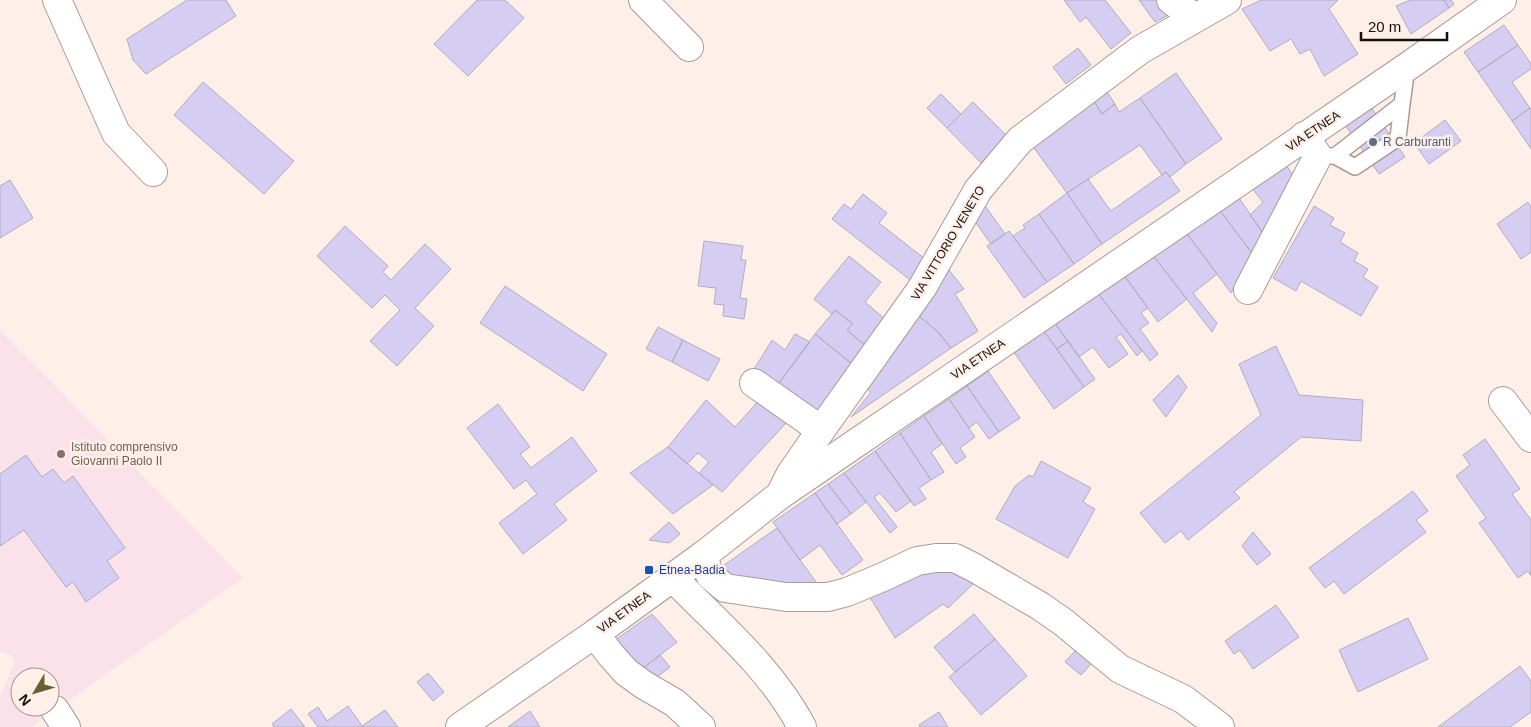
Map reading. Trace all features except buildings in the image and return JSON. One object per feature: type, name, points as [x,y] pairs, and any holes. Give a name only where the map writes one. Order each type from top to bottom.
[{"type":"street","points":[[57,0],[116,133],[153,172]]},
{"type":"street","points":[[643,0],[689,47]]},
{"type":"street","points":[[1171,0],[1194,18]]},
{"type":"street","name":"VIA VITTORIO VENETO","points":[[780,495],[790,475],[922,288],[978,190],[1020,140],[1140,50],[1227,0]]},
{"type":"street","name":"VIA ETNEA","points":[[460,727],[705,554],[780,495],[1319,150],[1407,67],[1502,0]]},
{"type":"street","points":[[1248,290],[1319,150]]},
{"type":"street","points":[[754,383],[821,430]]},
{"type":"street","points":[[1503,401],[1531,438]]},
{"type":"street","points":[[705,554],[704,560],[710,575],[725,588],[786,597],[828,597],[883,578],[917,561],[955,558],[1040,606],[1063,622],[1120,669],[1183,699],[1220,727]]},
{"type":"street","points":[[672,577],[716,619],[774,683],[786,699],[802,727]]},
{"type":"street","points":[[716,619],[716,603],[725,588]]},
{"type":"street","points":[[596,632],[598,638],[626,672],[675,703],[701,727]]},
{"type":"lane","points":[[1319,150],[1355,167],[1398,138],[1407,67]]},
{"type":"lane","points":[[1319,150],[1402,104]]},
{"type":"shaded area","name":"Istituto comprensivo Giovanni Paolo II","points":[[0,330],[243,578],[60,707],[60,667],[13,667],[15,662],[10,655],[0,652]]},
{"type":"shaded area","name":"Istituto comprensivo Giovanni Paolo II","points":[[10,674],[10,717],[45,717],[31,727],[0,727],[0,697]]},
{"type":"place","name":"R Carburanti","points":[[1373,142]]},
{"type":"place","name":"Istituto comprensivo Giovanni Paolo II","points":[[61,454]]},
{"type":"place","name":"Etnea-Badia","points":[[649,570]]}]
